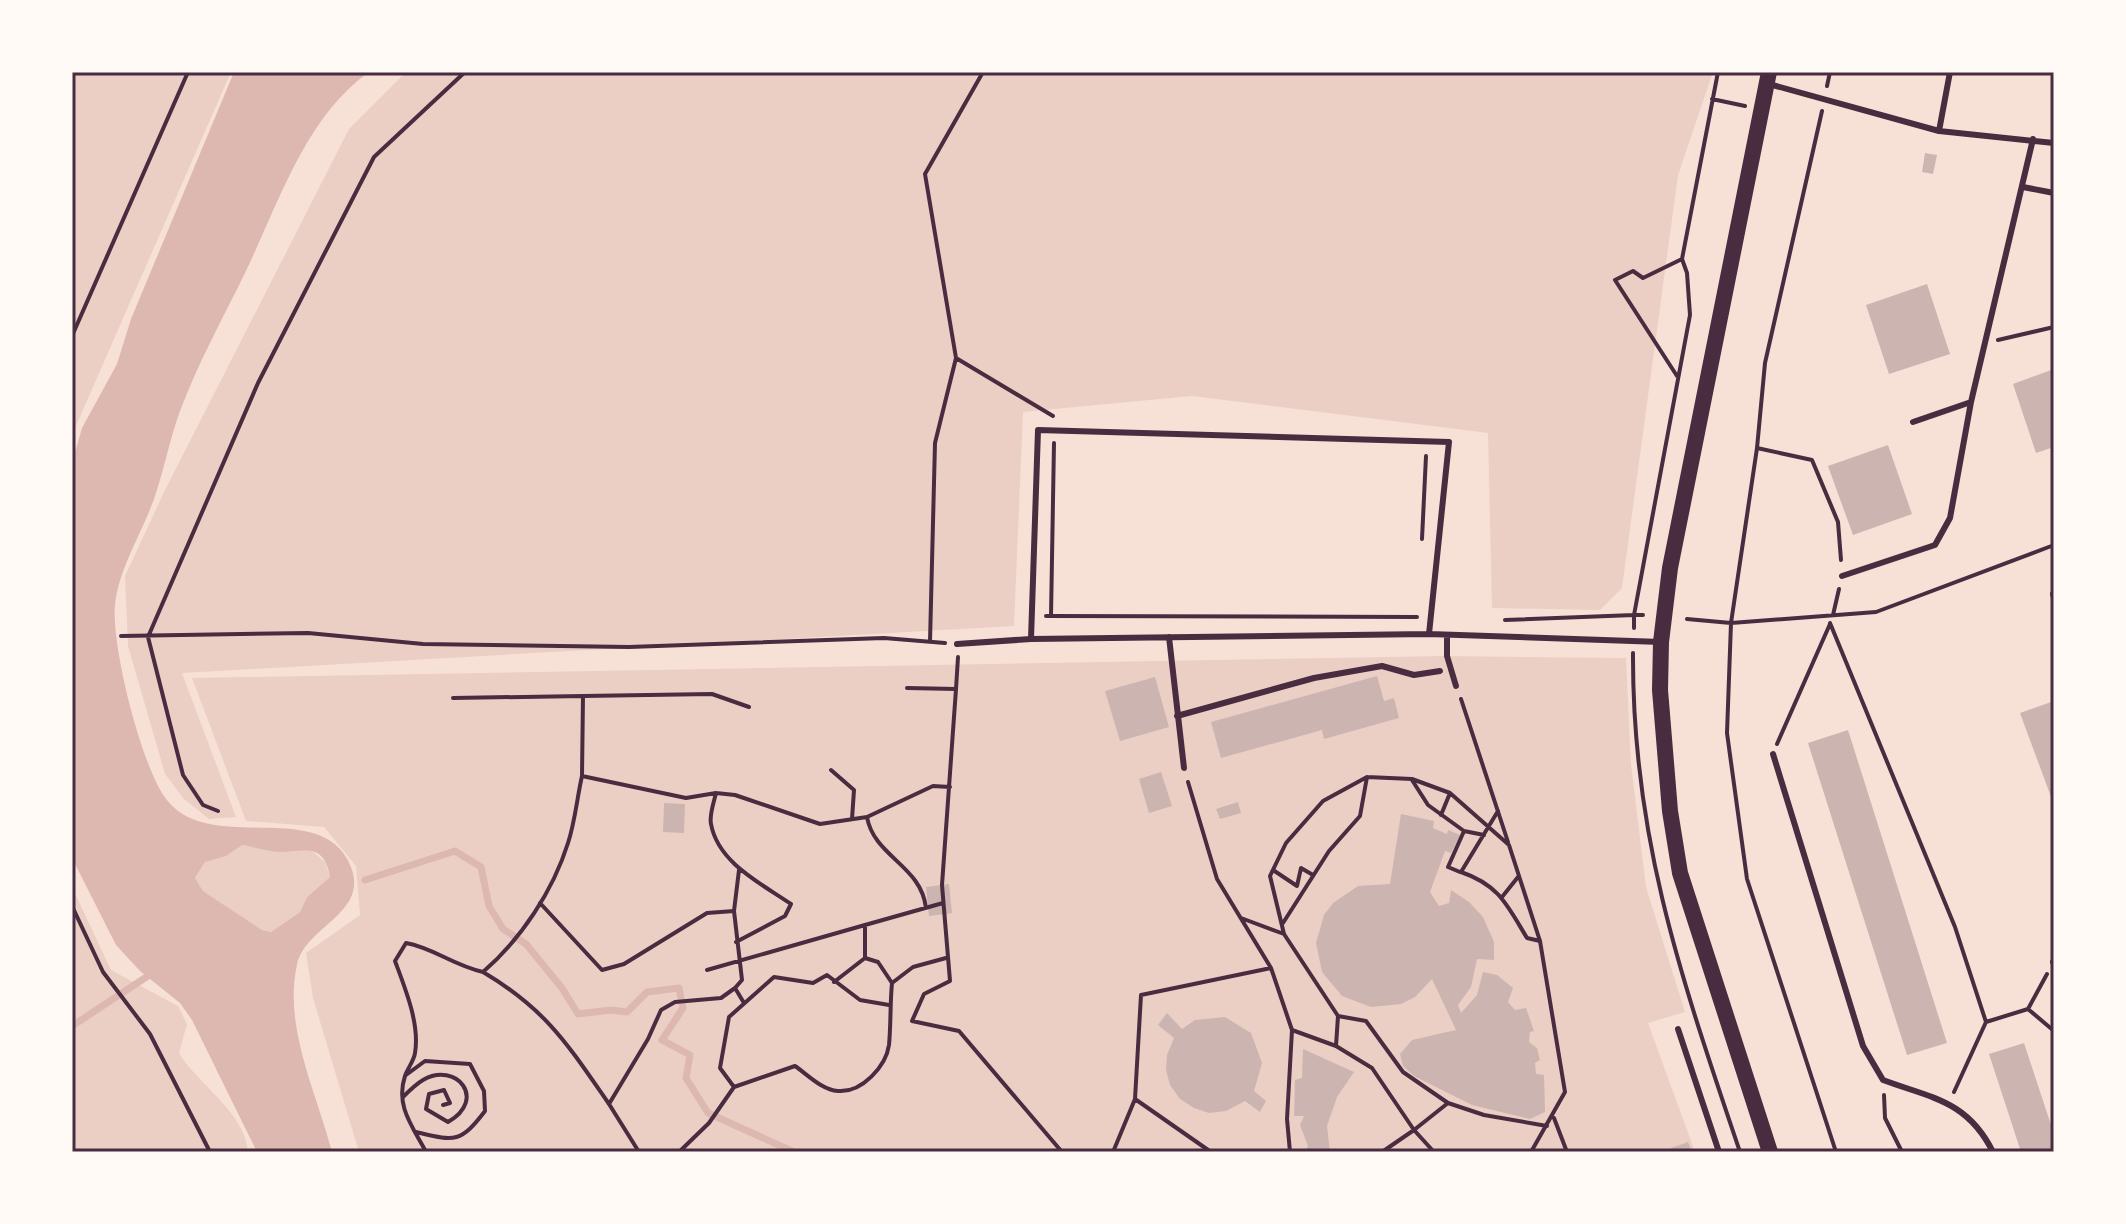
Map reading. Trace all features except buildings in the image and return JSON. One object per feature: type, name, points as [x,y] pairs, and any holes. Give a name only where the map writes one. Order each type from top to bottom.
[{"type":"main road","points":[[1768,78],[1681,510],[1661,642],[1662,733],[1680,873],[1770,1152]]},
{"type":"lane","points":[[1939,131],[1950,72]]},
{"type":"lane","points":[[1768,78],[1824,101],[1939,131],[2054,143]]},
{"type":"lane","points":[[1842,576],[1935,545],[1950,518],[1971,402],[2033,139]]},
{"type":"lane","points":[[2023,187],[2054,193]]},
{"type":"lane","points":[[1913,422],[1971,402]]},
{"type":"lane","points":[[1031,639],[1038,430],[1449,442],[1433,623],[1429,634]]},
{"type":"lane","points":[[957,644],[1031,639],[1429,634],[1634,638],[1661,642]]},
{"type":"lane","points":[[1447,635],[1447,656],[1456,686]]},
{"type":"lane","points":[[1169,637],[1184,768]]},
{"type":"lane","points":[[1177,716],[1328,675],[1382,666],[1414,675],[1440,671]]},
{"type":"lane","points":[[1773,754],[1863,1046],[1883,1080],[1949,1102],[1975,1126],[1993,1152]]},
{"type":"lane","points":[[1678,1029],[1719,1152]]},
{"type":"path","points":[[72,336],[188,72]]},
{"type":"path","points":[[218,811],[203,805],[183,775],[148,637],[258,383],[374,157],[465,72]]},
{"type":"path","points":[[930,642],[935,443],[956,358],[925,174],[983,72]]},
{"type":"path","points":[[1718,72],[1682,259],[1687,273],[1690,315],[1634,615],[1634,638],[1637,766],[1662,908],[1740,1152]]},
{"type":"path","points":[[1830,72],[1765,363],[1757,448],[1731,623],[1727,733],[1747,879],[1836,1152]]},
{"type":"path","points":[[1712,99],[1761,110]]},
{"type":"path","points":[[1678,377],[1639,311],[1615,280],[1633,271],[1643,278],[1682,259]]},
{"type":"path","points":[[1984,344],[2054,327]]},
{"type":"path","points":[[956,358],[1062,421]]},
{"type":"path","points":[[1051,616],[1056,497],[1054,432]]},
{"type":"path","points":[[1422,545],[1427,441]]},
{"type":"path","points":[[1757,448],[1812,460],[1838,522],[1842,576],[1830,623],[1773,754]]},
{"type":"path","points":[[1687,619],[1731,623],[1876,612],[2054,545]]},
{"type":"path","points":[[1418,617],[1419,602]]},
{"type":"path","points":[[1031,615],[1418,617],[1433,623]]},
{"type":"path","points":[[1495,620],[1643,615]]},
{"type":"path","points":[[1830,623],[1955,927],[1986,1022],[1949,1102]]},
{"type":"path","points":[[121,636],[308,633],[423,644],[629,647],[884,638],[957,644],[943,903],[950,981],[924,994],[912,1021],[959,1031],[1062,1152]]},
{"type":"path","points":[[1456,686],[1540,941],[1565,1092],[1554,1118],[1531,1152]]},
{"type":"path","points":[[907,688],[956,689]]},
{"type":"path","points":[[453,698],[712,694],[749,707]]},
{"type":"path","points":[[483,972],[501,956],[540,903],[568,843],[582,776],[583,696]]},
{"type":"path","points":[[1184,768],[1217,879],[1271,968],[1292,1030],[1287,1119],[1290,1152]]},
{"type":"path","points":[[831,770],[854,790],[852,819]]},
{"type":"path","points":[[582,776],[686,798],[716,793],[735,795],[820,824],[867,817],[933,786],[950,787]]},
{"type":"path","points":[[1336,1046],[1338,1016],[1284,934],[1270,876],[1286,843],[1323,801],[1367,777],[1412,779],[1450,793],[1509,845]]},
{"type":"path","points":[[1283,923],[1360,816],[1367,777]]},
{"type":"path","points":[[1412,779],[1428,805],[1464,831],[1484,835]]},
{"type":"path","points":[[716,793],[710,823],[719,843],[739,869],[791,904],[785,916],[736,942]]},
{"type":"path","points":[[1441,815],[1450,793]]},
{"type":"path","points":[[1461,872],[1498,811]]},
{"type":"path","points":[[867,817],[870,835],[909,871],[924,894],[926,908]]},
{"type":"path","points":[[1464,831],[1448,867],[1484,880],[1502,897],[1527,938],[1540,941]]},
{"type":"path","points":[[1273,870],[1297,886],[1301,868],[1314,876]]},
{"type":"path","points":[[609,1104],[648,1039],[661,1010],[675,1002],[721,998],[742,980],[734,911],[739,869]]},
{"type":"path","points":[[1502,897],[1519,876]]},
{"type":"path","points":[[540,903],[602,970],[624,964],[707,913],[734,911]]},
{"type":"path","points":[[707,970],[943,903]]},
{"type":"path","points":[[72,906],[103,972],[150,1034],[210,1152]]},
{"type":"path","points":[[1238,916],[1284,934]]},
{"type":"path","points":[[865,925],[865,958]]},
{"type":"path","points":[[426,1152],[405,1115],[401,1098],[404,1077],[415,1054],[407,992],[395,961],[406,943],[421,946],[458,967],[483,972],[514,990],[555,1027],[639,1152]]},
{"type":"path","points":[[834,982],[865,958]]},
{"type":"path","points":[[679,1152],[709,1123],[734,1087],[795,1066],[822,1086],[839,1091],[860,1084],[881,1067],[889,1046],[892,983],[878,962],[865,958]]},
{"type":"path","points":[[892,983],[913,967],[946,958]]},
{"type":"path","points":[[1986,1022],[2028,1009],[2053,962]]},
{"type":"path","points":[[1113,1152],[1135,1099],[1141,995],[1271,968]]},
{"type":"path","points":[[734,1087],[720,1068],[729,1017],[774,977],[813,983],[827,975],[860,1000],[889,1005]]},
{"type":"path","points":[[735,988],[744,1003]]},
{"type":"path","points":[[2028,1009],[2054,1031]]},
{"type":"path","points":[[1338,1016],[1366,1021],[1403,1072],[1448,1103],[1484,1115],[1548,1127]]},
{"type":"path","points":[[1292,1030],[1336,1046],[1372,1068],[1414,1130],[1434,1152]]},
{"type":"path","points":[[415,1054],[425,1061],[470,1064],[484,1091],[485,1111],[469,1133],[450,1140],[416,1132]]},
{"type":"path","points":[[404,1077],[425,1061]]},
{"type":"path","points":[[417,1068],[424,1079]]},
{"type":"path","points":[[401,1098],[424,1079],[446,1074],[459,1080],[468,1094],[466,1106],[448,1122],[426,1109],[429,1094],[444,1090],[450,1103],[443,1105]]},
{"type":"path","points":[[1883,1080],[1885,1118],[1902,1152]]},
{"type":"path","points":[[1135,1099],[1211,1152]]},
{"type":"path","points":[[1382,1152],[1448,1103]]},
{"type":"path","points":[[1554,1118],[1567,1152]]},
{"type":"shaded area","points":[[72,72],[231,72],[72,435]]},
{"type":"shaded area","points":[[234,72],[369,72],[327,113],[310,137],[282,191],[187,393],[151,507],[121,576],[115,605],[118,648],[129,704],[146,758],[164,796],[183,814],[207,823],[290,829],[315,834],[336,846],[351,867],[354,883],[351,897],[302,952],[294,988],[298,1036],[332,1152],[257,1152],[192,1020],[180,1003],[140,971],[116,945],[72,858],[72,463],[82,428],[117,364],[131,319]],"holes":[[[242,845],[276,852],[304,850],[318,853],[330,877],[307,897],[300,912],[271,932],[262,930],[203,891],[195,878],[205,862],[226,856]]]},
{"type":"shaded area","points":[[406,72],[1713,72],[1678,175],[1622,588],[1600,610],[1492,608],[1488,433],[1192,396],[1023,412],[1014,626],[182,673],[236,817],[209,819],[184,799],[165,774],[128,646],[125,576],[165,490],[349,129]]},
{"type":"shaded area","points":[[1443,656],[1626,658],[1631,764],[1646,887],[1685,1012],[1648,1023],[1695,1152],[359,1152],[313,998],[306,953],[360,915],[356,866],[324,827],[246,821],[192,678]]},
{"type":"shaded area","points":[[242,845],[283,852],[297,847],[312,851],[325,862],[330,877],[307,897],[300,912],[271,932],[262,930],[203,891],[195,878],[205,862]]},
{"type":"shaded area","points":[[72,887],[111,970],[178,1006],[187,1024],[179,1053],[239,1124],[248,1152],[72,1152]]},
{"type":"waterway","points":[[365,880],[455,851],[481,867],[489,906],[503,929],[526,944],[562,988],[578,1014],[611,1010],[627,1012],[647,992],[679,988],[683,1008],[662,1040],[690,1055],[686,1078],[708,1113],[794,1152]]},
{"type":"waterway","points":[[72,1026],[154,972]]}]
